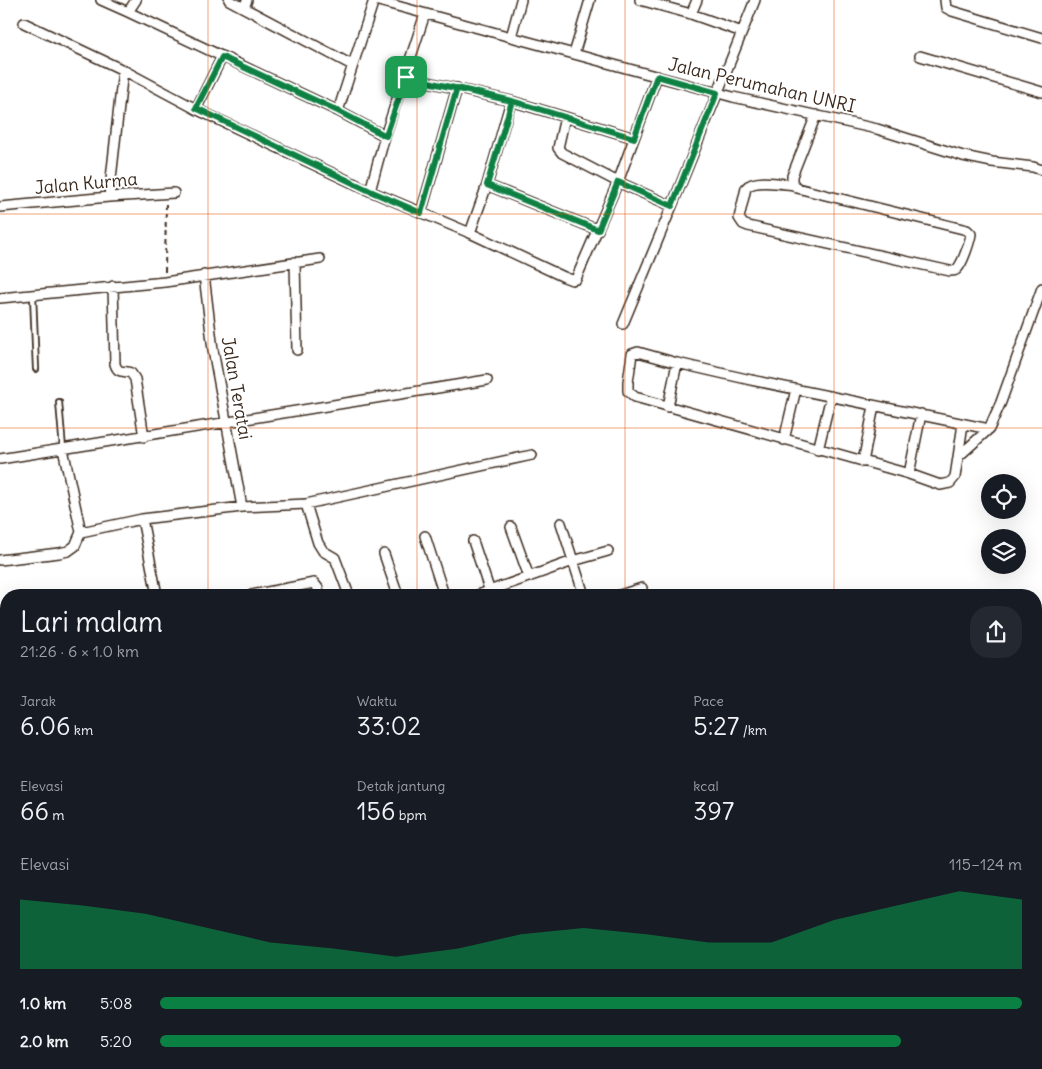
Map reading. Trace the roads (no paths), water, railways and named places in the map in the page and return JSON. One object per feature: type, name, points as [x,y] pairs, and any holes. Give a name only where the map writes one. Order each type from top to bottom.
[{"type":"street","points":[[101,0],[338,111],[386,136]]},
{"type":"street","points":[[128,12],[136,0]]},
{"type":"street","points":[[229,0],[246,4],[352,65]]},
{"type":"street","points":[[338,111],[374,0]]},
{"type":"street","name":"Jalan Perumahan UNRI","points":[[374,0],[717,93],[877,129],[976,159],[1042,170]]},
{"type":"street","points":[[511,37],[522,0]]},
{"type":"street","points":[[574,54],[590,0]]},
{"type":"street","points":[[640,0],[691,14],[742,32]]},
{"type":"street","points":[[691,14],[697,0]]},
{"type":"street","points":[[623,324],[755,0]]},
{"type":"street","points":[[944,0],[946,8],[952,11],[1042,38]]},
{"type":"street","points":[[370,191],[425,14]]},
{"type":"street","points":[[24,23],[370,191],[574,280],[578,276],[618,182],[657,76]]},
{"type":"street","points":[[920,56],[1042,92]]},
{"type":"street","points":[[196,108],[222,57]]},
{"type":"street","points":[[109,197],[123,70]]},
{"type":"street","points":[[406,77],[512,101],[634,138]]},
{"type":"street","points":[[421,213],[457,88]]},
{"type":"street","points":[[470,233],[487,185],[512,101]]},
{"type":"street","points":[[794,185],[757,182],[749,184],[746,188],[739,218],[748,226],[950,271],[958,268],[970,239],[970,234],[967,230],[801,190],[794,185],[792,176],[816,116]]},
{"type":"street","points":[[565,117],[558,145],[560,151],[618,182],[672,206]]},
{"type":"street","points":[[487,185],[598,230]]},
{"type":"street","name":"Jalan Kurma","points":[[0,207],[170,193]]},
{"type":"street","points":[[0,298],[165,282],[320,259]]},
{"type":"street","points":[[295,262],[297,350]]},
{"type":"street","name":"Jalan Teratai","points":[[204,275],[213,350],[242,507]]},
{"type":"street","points":[[113,286],[114,364],[119,371],[131,373],[135,379],[144,437]]},
{"type":"street","points":[[959,456],[989,429],[1001,402],[1042,288]]},
{"type":"street","points":[[963,424],[955,477],[950,484],[940,484],[635,397],[630,393],[628,382],[632,354],[638,352],[677,363],[989,429]]},
{"type":"street","points":[[668,407],[677,363]]},
{"type":"street","points":[[0,459],[227,424],[487,380]]},
{"type":"street","points":[[784,440],[796,389]]},
{"type":"street","points":[[818,450],[831,396]]},
{"type":"street","points":[[863,462],[874,406]]},
{"type":"street","points":[[909,474],[922,414]]},
{"type":"street","points":[[0,560],[68,551],[75,546],[80,532],[63,448]]},
{"type":"street","points":[[80,532],[142,519],[242,507],[306,504],[532,455]]},
{"type":"street","points":[[306,504],[318,543],[323,551],[335,558],[347,589]]},
{"type":"street","points":[[142,519],[156,589]]},
{"type":"street","points":[[561,523],[582,589]]},
{"type":"street","points":[[511,527],[529,577]]},
{"type":"street","points":[[425,536],[442,589]]},
{"type":"street","points":[[473,541],[489,589]]},
{"type":"street","points":[[500,589],[573,561],[608,551]]},
{"type":"street","points":[[384,554],[396,589]]},
{"type":"street","points":[[288,589],[314,583],[318,589]]},
{"type":"lane","points":[[33,296],[36,369]]},
{"type":"lane","points":[[59,402],[63,448]]}]
